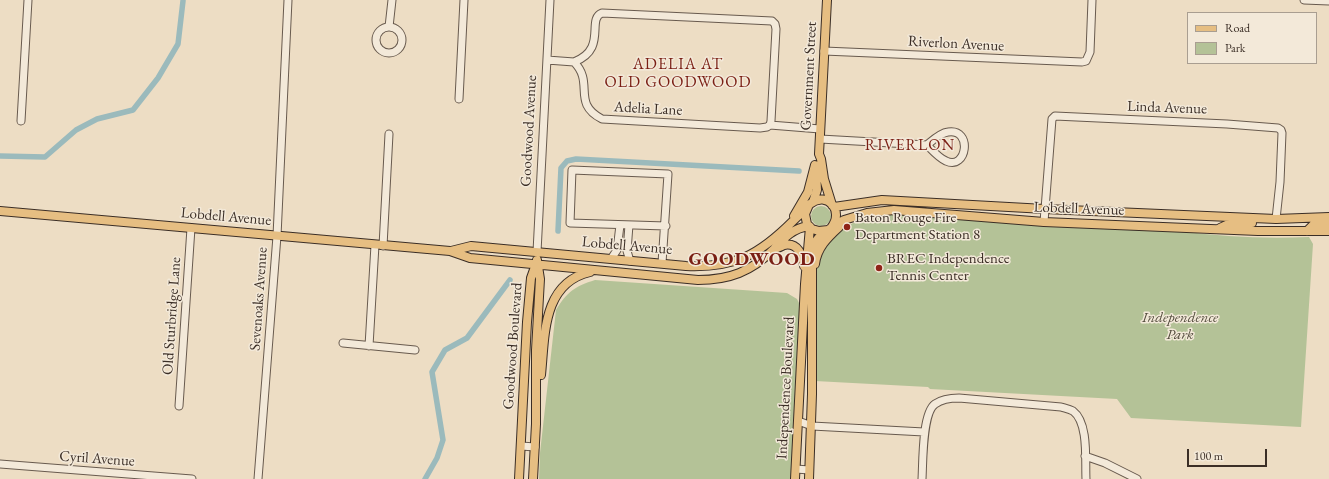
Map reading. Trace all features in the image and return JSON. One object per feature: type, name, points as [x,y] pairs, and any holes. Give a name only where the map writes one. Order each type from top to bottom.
[{"type":"main road","name":"Government Street","points":[[827,0],[819,154],[822,173],[833,206]]},
{"type":"main road","name":"Government Street","points":[[810,204],[816,195],[818,185],[816,158],[819,154]]},
{"type":"main road","points":[[792,222],[808,192],[816,165]]},
{"type":"main road","points":[[828,193],[834,199],[845,205]]},
{"type":"main road","points":[[813,278],[813,249],[816,241],[836,222],[837,218],[833,206],[826,200],[821,200],[810,204],[805,214],[810,227],[816,231],[827,230]]},
{"type":"main road","name":"Lobdell Avenue","points":[[833,206],[882,200],[1276,219],[1329,217]]},
{"type":"main road","name":"Lobdell Avenue","points":[[450,251],[471,246],[662,264],[710,266],[745,258],[769,243],[810,204]]},
{"type":"main road","name":"Lobdell Avenue","points":[[827,230],[844,220],[867,213],[894,210],[1044,222],[1258,231],[1329,231]]},
{"type":"main road","name":"Lobdell Avenue","points":[[0,211],[450,251],[470,258],[685,279],[721,279],[750,269],[792,232],[810,227]]},
{"type":"main road","points":[[1218,229],[1231,223],[1272,224],[1276,223],[1276,219]]},
{"type":"main road","points":[[813,278],[820,248],[844,220]]},
{"type":"main road","points":[[1307,231],[1314,224],[1329,223]]},
{"type":"main road","points":[[806,273],[810,227]]},
{"type":"main road","points":[[773,250],[785,245],[799,250],[803,258],[806,273]]},
{"type":"main road","name":"Goodwood Avenue","points":[[536,264],[537,252]]},
{"type":"main road","points":[[745,258],[750,269]]},
{"type":"main road","name":"Goodwood Boulevard","points":[[519,479],[527,322],[531,278],[536,264]]},
{"type":"main road","name":"Goodwood Boulevard","points":[[533,479],[536,424],[536,350],[540,279],[536,264]]},
{"type":"main road","points":[[685,279],[686,266]]},
{"type":"main road","points":[[536,424],[548,311],[557,292],[568,282],[582,274],[596,271]]},
{"type":"main road","name":"Independence Boulevard","points":[[795,479],[806,273]]},
{"type":"main road","name":"Independence Boulevard","points":[[809,479],[812,426],[813,278]]},
{"type":"main road","points":[[527,322],[534,328],[536,350]]},
{"type":"street","points":[[21,121],[28,0]]},
{"type":"street","name":"Sevenoaks Avenue","points":[[258,479],[277,236],[288,0]]},
{"type":"street","points":[[389,27],[392,0]]},
{"type":"street","points":[[460,99],[464,0]]},
{"type":"street","name":"Goodwood Avenue","points":[[537,252],[550,0]]},
{"type":"street","name":"Riverlon Avenue","points":[[824,51],[1078,62],[1086,61],[1090,52],[1092,0]]},
{"type":"street","points":[[1304,0],[1329,1]]},
{"type":"street","points":[[547,60],[574,62],[584,57],[592,48],[596,18],[599,14],[605,12],[773,22],[776,29],[770,125]]},
{"type":"street","name":"Adelia Lane","points":[[574,62],[580,69],[584,78],[584,95],[587,106],[596,116],[602,119],[760,128],[770,125],[820,129]]},
{"type":"street","name":"Linda Avenue","points":[[1045,209],[1052,119],[1055,116],[1227,124],[1278,128],[1282,133],[1280,182],[1276,219]]},
{"type":"street","points":[[820,140],[927,145],[947,132],[954,132],[962,137],[964,143],[963,155],[958,160],[947,162],[927,145]]},
{"type":"street","points":[[369,346],[389,134]]},
{"type":"street","points":[[662,264],[666,226],[668,174],[572,170],[570,222],[666,226]]},
{"type":"street","points":[[1044,222],[1045,209]]},
{"type":"street","points":[[611,259],[617,250],[620,225]]},
{"type":"street","points":[[629,225],[627,251],[630,261]]},
{"type":"street","name":"Old Sturbridge Lane","points":[[179,406],[191,228]]},
{"type":"street","points":[[343,343],[415,350]]},
{"type":"street","points":[[922,479],[924,432],[928,414],[934,404],[946,398],[1061,407],[1073,412],[1081,422],[1084,437],[1086,479]]},
{"type":"street","points":[[798,421],[812,426],[924,432]]},
{"type":"street","points":[[521,446],[535,447]]},
{"type":"street","points":[[1085,456],[1105,463],[1137,479]]},
{"type":"street","name":"Cyril Avenue","points":[[0,464],[135,477],[192,479]]},
{"type":"street","points":[[796,469],[809,470]]},
{"type":"green space","points":[[821,206],[828,209],[831,216],[828,223],[821,226],[814,223],[811,216],[814,209]]},
{"type":"green space","name":"Independence Park","points":[[888,212],[1181,231],[1261,238],[1309,237],[1313,244],[1301,427],[1131,418],[1117,399],[815,381],[815,287],[817,264],[821,253],[827,243],[844,228],[855,222],[877,214]]},
{"type":"green space","points":[[595,280],[787,293],[797,299],[801,307],[793,479],[539,479],[540,453],[556,310],[572,290]]},
{"type":"waterway","points":[[0,156],[45,157],[76,130],[97,119],[133,110],[158,78],[178,44],[183,1]]},
{"type":"waterway","points":[[558,231],[561,168],[567,161],[576,159],[799,171]]},
{"type":"waterway","points":[[425,479],[437,458],[443,440],[432,372],[445,350],[467,338],[510,280]]},
{"type":"place","name":"Baton Rouge Fire Department Station 8","points":[[847,227]]},
{"type":"place","name":"BREC Independence Tennis Center","points":[[879,268]]},
{"type":"district","name":"ADELIA AT OLD GOODWOOD","points":[[678,74]]},
{"type":"district","name":"RIVERLON","points":[[910,146]]},
{"type":"district","name":"GOODWOOD","points":[[752,260]]}]
